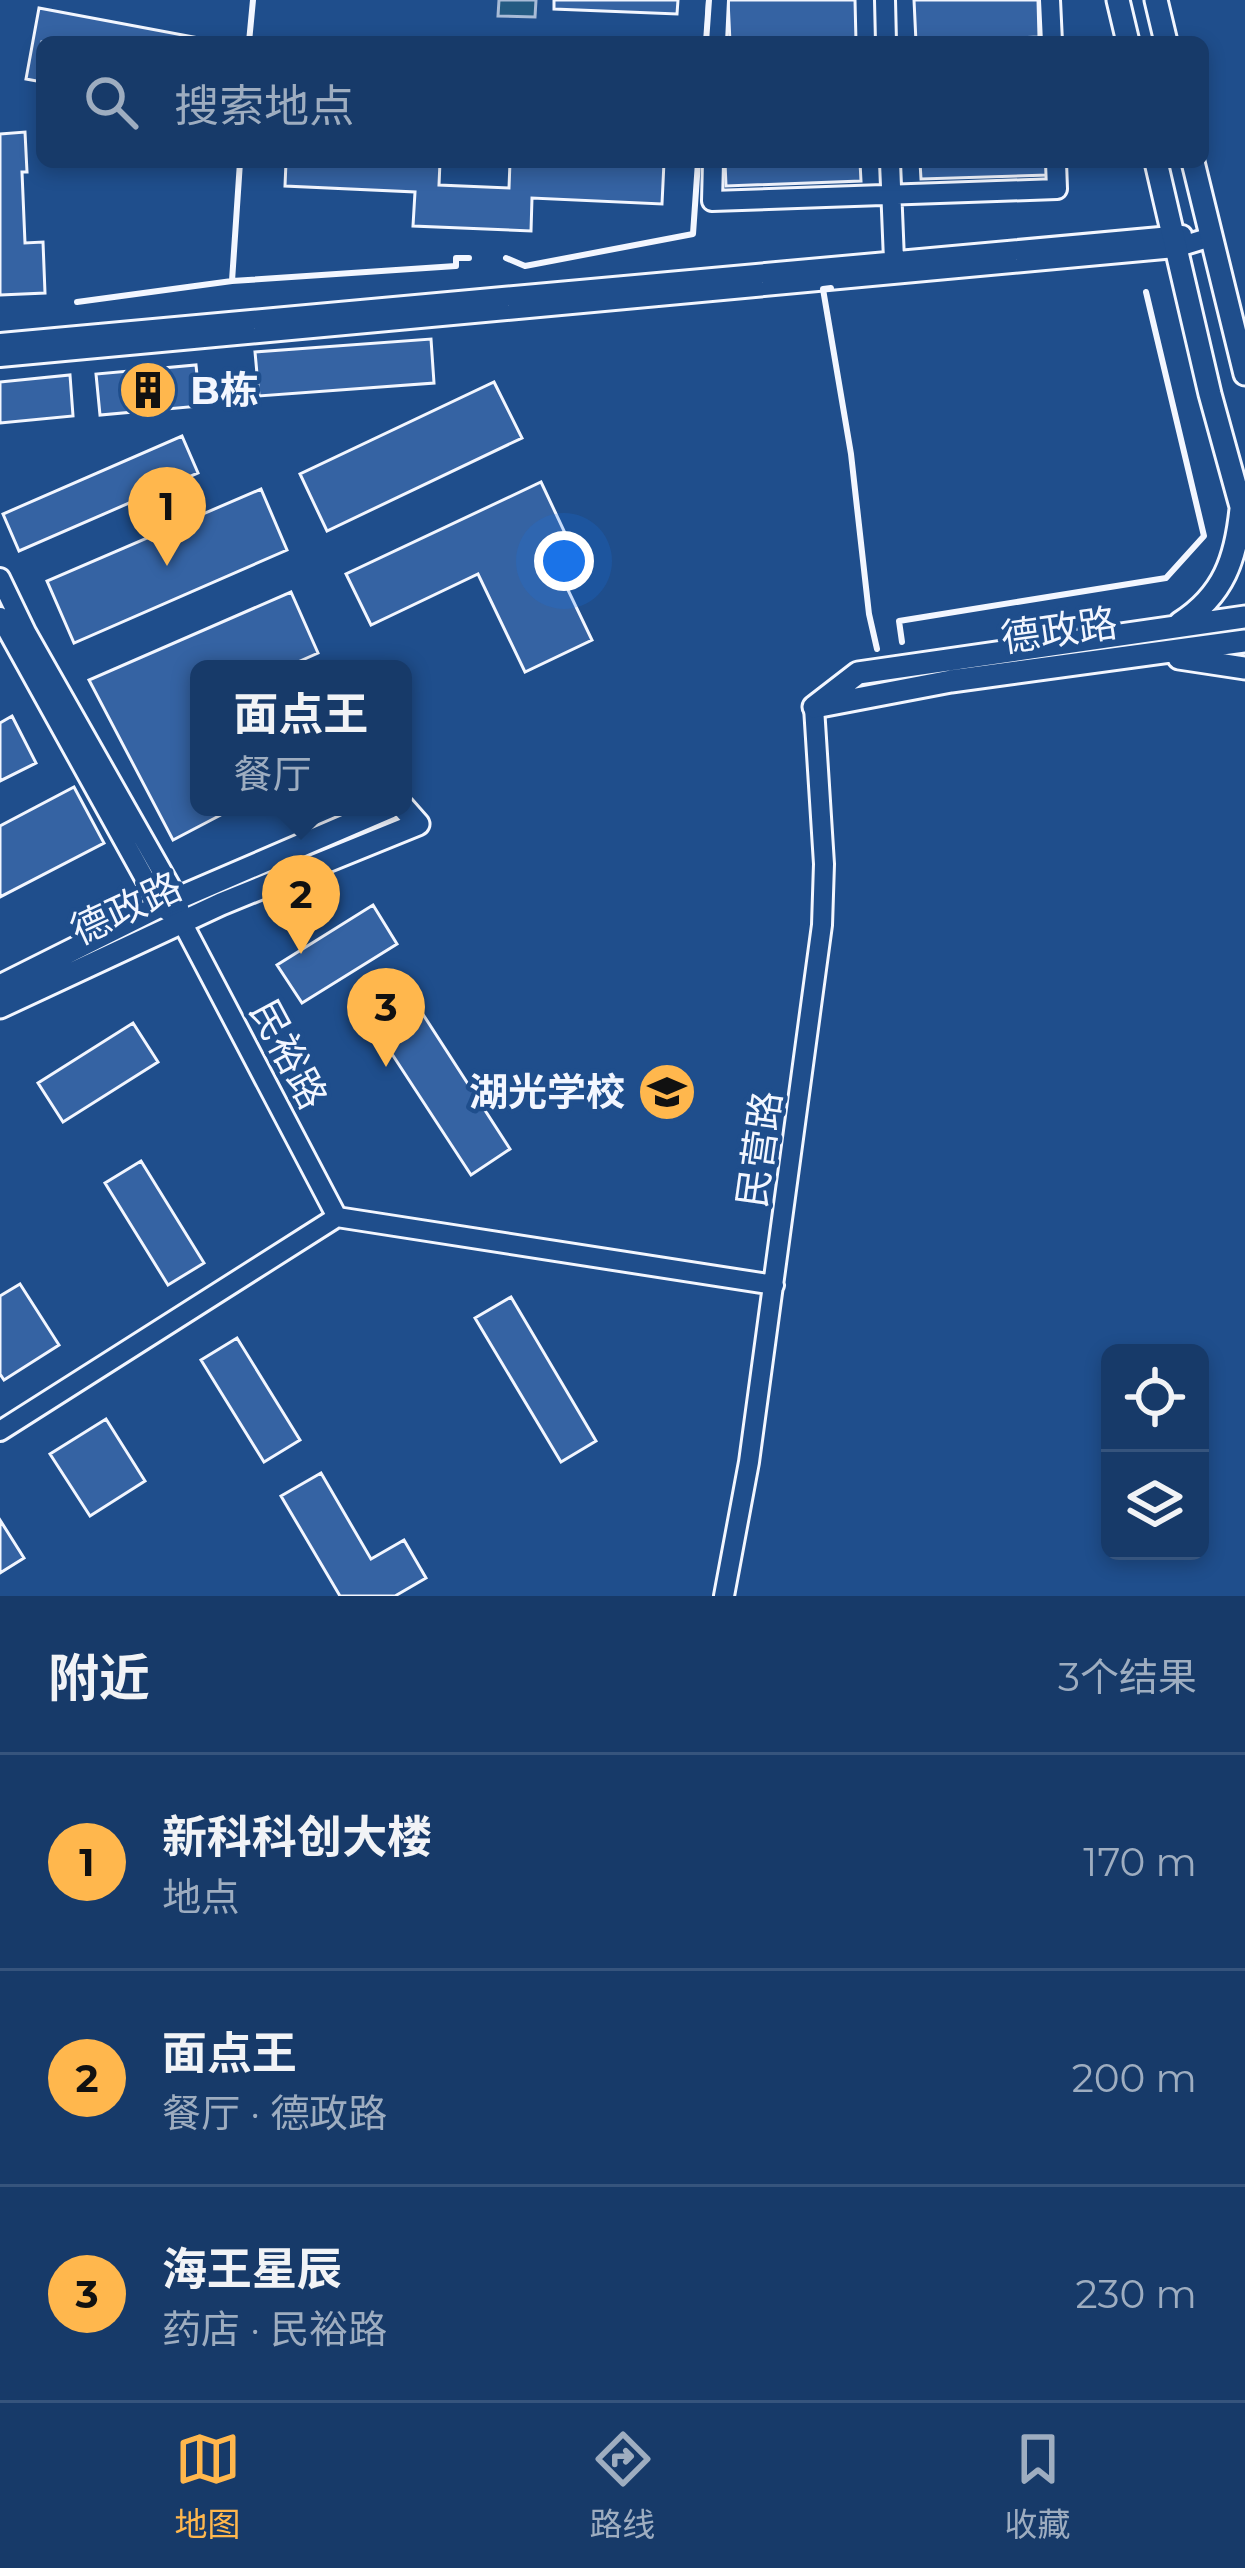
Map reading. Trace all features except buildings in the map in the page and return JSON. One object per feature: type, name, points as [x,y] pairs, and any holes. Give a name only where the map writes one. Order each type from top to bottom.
[{"type":"main road","points":[[1118,0],[1127,36]]},
{"type":"main road","points":[[1156,0],[1165,36]]},
{"type":"main road","points":[[1157,168],[1243,514],[1234,556],[1213,598],[1172,629]]},
{"type":"main road","points":[[1194,168],[1245,374]]},
{"type":"main road","name":"德政路","points":[[814,707],[858,674],[1245,617]]},
{"type":"main road","name":"德政路","points":[[814,707],[951,681],[1245,640]]},
{"type":"main road","points":[[1142,654],[1245,668]]},
{"type":"main road","name":"德政路","points":[[0,986],[168,902],[369,816]]},
{"type":"main road","name":"德政路","points":[[0,1007],[411,816]]},
{"type":"street","points":[[716,36],[718,0]]},
{"type":"street","points":[[885,0],[886,36]]},
{"type":"street","points":[[1050,0],[1052,36]]},
{"type":"street","points":[[713,168],[712,200],[1057,189],[1056,168]]},
{"type":"street","points":[[890,168],[894,260]]},
{"type":"street","points":[[0,357],[1211,237]]},
{"type":"street","points":[[0,343],[894,260],[1174,241]]},
{"type":"street","points":[[0,578],[168,902]]},
{"type":"street","points":[[0,617],[168,902]]},
{"type":"street","name":"民营路","points":[[724,1596],[749,1462],[822,925],[824,864],[814,707]]},
{"type":"street","name":"民裕路","points":[[168,902],[337,1217]]},
{"type":"street","points":[[0,1431],[337,1217],[774,1285]]},
{"type":"shaded area","points":[[499,0],[536,0],[535,17],[498,16]]},
{"type":"wall","points":[[250,36],[253,0]]},
{"type":"wall","points":[[706,36],[709,0]]},
{"type":"wall","points":[[232,281],[240,168]]},
{"type":"wall","points":[[506,258],[525,266],[693,234],[698,168]]},
{"type":"wall","points":[[77,302],[232,281],[456,266],[456,258],[469,258]]},
{"type":"wall","points":[[831,288],[823,289],[877,649]]},
{"type":"wall","points":[[902,642],[899,621],[1166,578],[1204,536],[1146,292]]},
{"type":"place","name":"B栋","points":[[148,390]]},
{"type":"place","name":"新科科创大楼","points":[[167,566]]},
{"type":"place","name":"面点王","points":[[301,954]]},
{"type":"place","name":"海王星辰","points":[[386,1067]]},
{"type":"place","name":"湖光学校","points":[[667,1092]]}]
